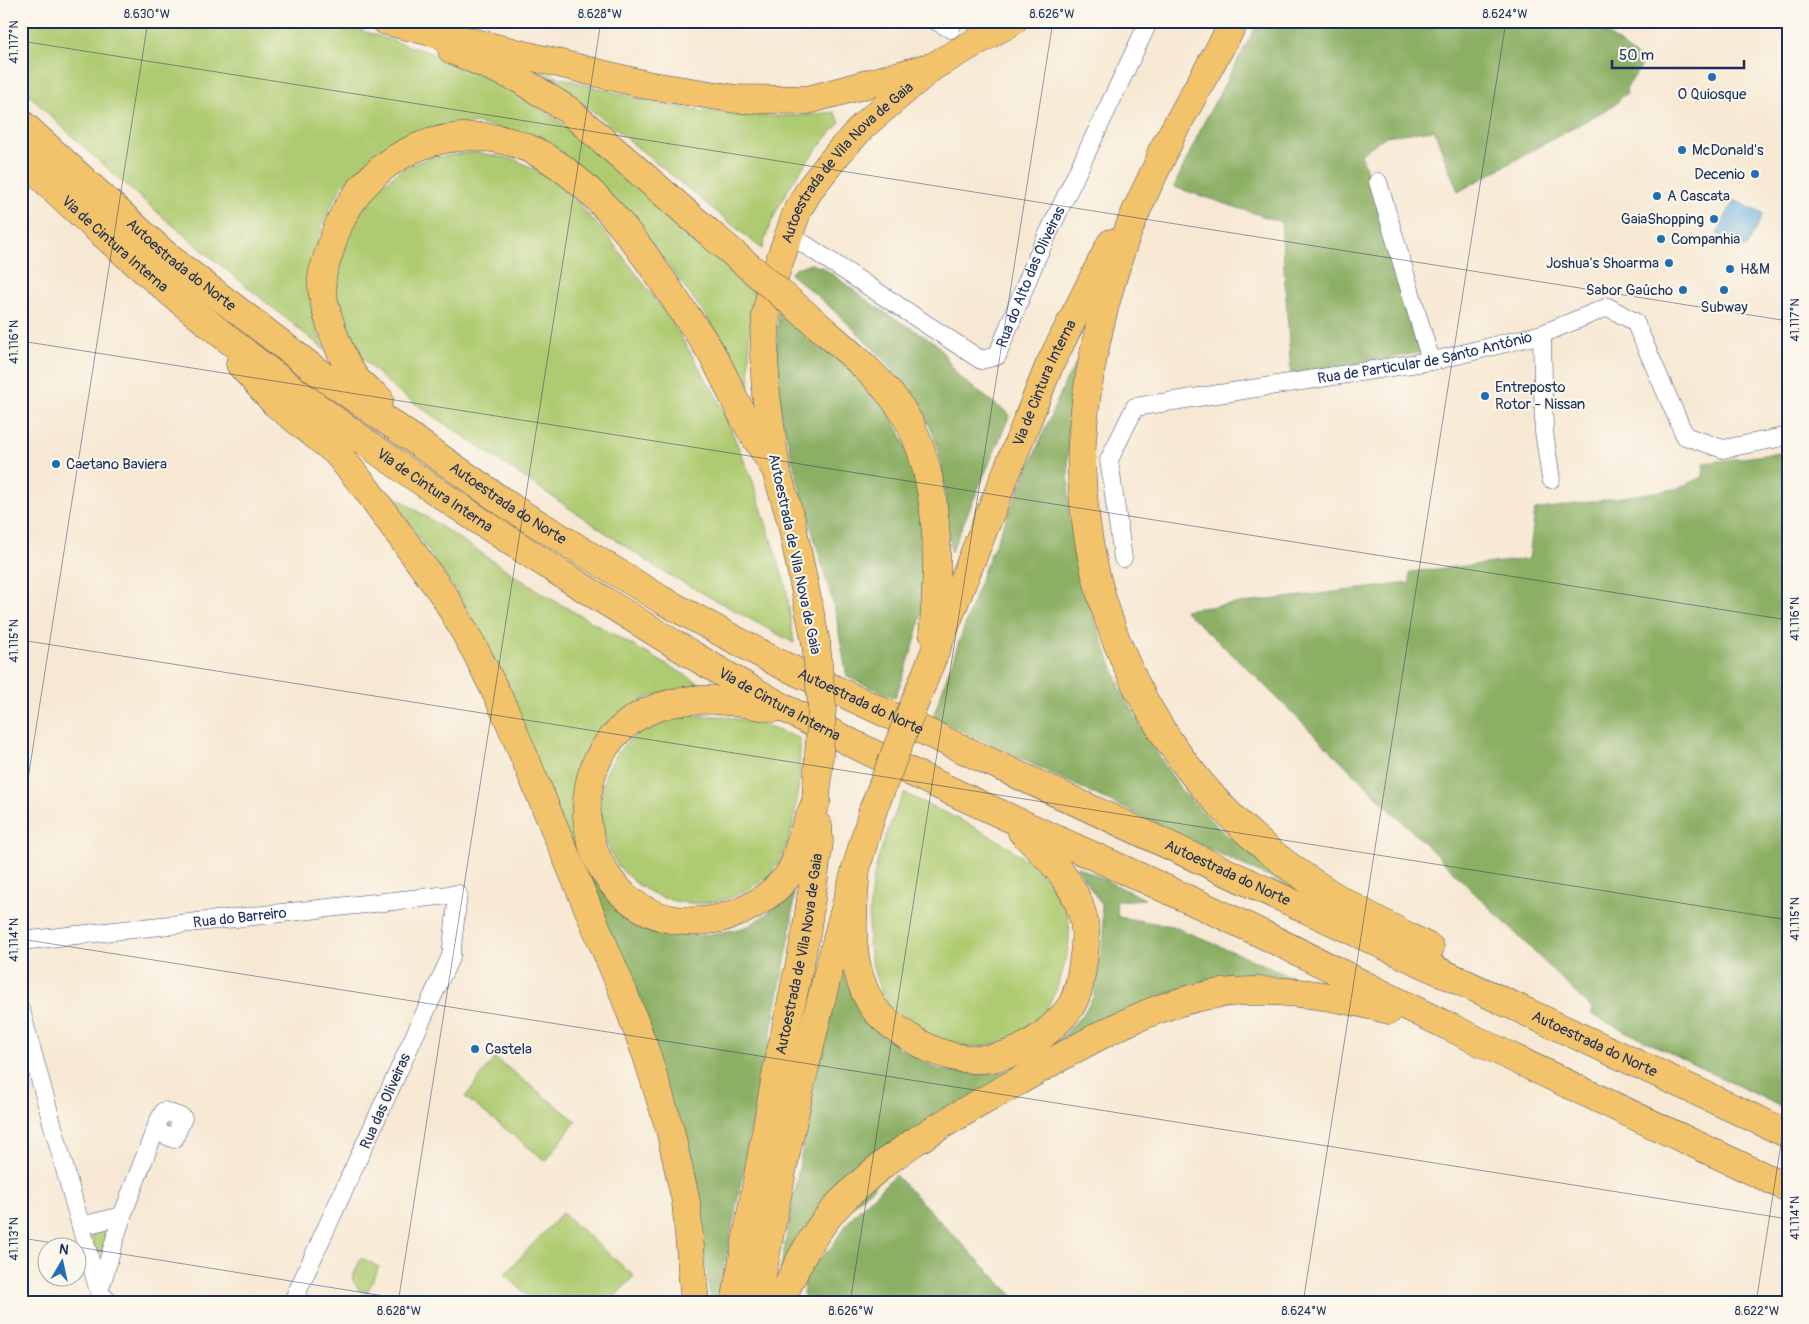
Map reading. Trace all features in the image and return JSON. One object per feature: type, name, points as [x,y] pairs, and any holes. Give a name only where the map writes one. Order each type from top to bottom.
[{"type":"highway","points":[[374,21],[444,46],[519,79],[568,110],[812,320],[866,369],[895,400],[916,438],[929,485],[937,538],[937,581],[926,674]]},
{"type":"highway","points":[[386,21],[647,85],[736,99],[808,100],[932,67],[1013,21]]},
{"type":"highway","name":"Via de Cintura Interna","points":[[856,868],[873,810],[1048,366],[1133,199],[1170,139],[1235,21]]},
{"type":"highway","name":"Autoestrada de Vila Nova de Gaia","points":[[735,1303],[777,1070],[806,934],[819,842],[816,802],[822,707],[816,643],[791,520],[776,470],[766,394],[764,355],[766,314],[775,274],[786,240],[798,210],[812,186],[839,152],[864,125],[932,67]]},
{"type":"highway","name":"Autoestrada do Norte","points":[[21,123],[168,258],[327,379],[512,508],[662,600],[776,662],[1788,1134]]},
{"type":"highway","points":[[512,508],[357,380],[344,358],[328,320],[322,279],[336,226],[359,190],[390,160],[425,143],[458,136],[489,137],[517,143],[554,163],[591,194],[638,244],[713,356],[746,422],[776,470]]},
{"type":"highway","points":[[1170,139],[1121,249],[1094,347],[1082,443],[1082,481],[1086,517],[1099,591],[1124,662],[1141,697],[1180,757],[1228,815],[1262,845],[1302,875],[1342,901],[1707,1095]]},
{"type":"highway","name":"Via de Cintura Interna","points":[[21,157],[157,280],[191,308],[366,444],[446,498],[636,621],[789,711],[994,812]]},
{"type":"highway","points":[[191,308],[275,403],[336,452],[405,540],[445,597],[477,654],[505,711],[565,852],[647,1056],[670,1130],[686,1202],[695,1303]]},
{"type":"highway","points":[[789,711],[709,700],[684,701],[644,713],[610,740],[598,756],[591,772],[586,816],[591,841],[601,866],[613,885],[633,903],[657,915],[692,922],[724,918],[748,908],[767,896],[786,878],[797,858],[802,838],[816,802]]},
{"type":"highway","points":[[856,868],[851,940],[858,972],[872,1006],[902,1033],[925,1047],[950,1057],[975,1060],[996,1058],[1018,1051],[1037,1041],[1072,1005],[1081,978],[1086,939],[1082,912],[1064,877],[1049,857],[1015,826],[994,812]]},
{"type":"highway","points":[[994,812],[1226,916],[1451,1028],[1788,1188]]},
{"type":"highway","name":"Autoestrada de Vila Nova de Gaia","points":[[757,1303],[771,1224],[815,1024],[856,868]]},
{"type":"highway","points":[[780,1303],[796,1266],[838,1204],[896,1152],[1080,1046],[1136,1018],[1178,1003],[1230,992],[1288,991],[1332,996],[1451,1028]]},
{"type":"street","name":"Rua do Alto das Oliveiras","points":[[804,244],[981,360],[997,356],[1036,259],[1149,21]]},
{"type":"street","points":[[1378,182],[1431,361]]},
{"type":"street","name":"Rua de Particular de Santo António","points":[[1123,558],[1109,460],[1135,407],[1431,361],[1542,334],[1608,307],[1636,322],[1685,436],[1723,449],[1788,436]]},
{"type":"street","points":[[1542,334],[1544,432],[1551,479]]},
{"type":"street","name":"Rua do Barreiro","points":[[21,941],[458,894]]},
{"type":"street","name":"Rua das Oliveiras","points":[[298,1301],[451,956],[458,894]]},
{"type":"street","points":[[21,1011],[81,1226],[105,1297]]},
{"type":"street","points":[[105,1297],[122,1216],[156,1131]]},
{"type":"street","points":[[81,1226],[122,1216]]},
{"type":"green space","points":[[21,21],[332,21],[446,58],[509,89],[571,129],[675,214],[757,293],[750,328],[750,387],[726,343],[651,242],[512,131],[476,123],[442,127],[388,148],[366,164],[342,186],[326,215],[313,257],[310,288],[313,319],[325,350],[208,255],[132,190],[21,87]]},
{"type":"green space","points":[[1259,21],[1591,21],[1644,62],[1626,89],[1627,94],[1622,96],[1616,104],[1458,192],[1434,130],[1386,136],[1361,154],[1426,352],[1291,374],[1281,222],[1174,187],[1203,124]]},
{"type":"green space","points":[[491,57],[576,82],[660,103],[703,111],[746,115],[789,116],[834,112],[840,122],[815,151],[784,197],[768,230],[762,249],[598,115],[562,89],[530,71]]},
{"type":"green space","points":[[475,152],[516,160],[558,181],[610,239],[671,320],[718,399],[753,482],[786,587],[794,643],[662,571],[394,389],[362,358],[344,325],[337,305],[336,276],[347,232],[377,189],[404,167],[430,158]]},
{"type":"green space","points":[[811,264],[824,268],[876,307],[937,344],[959,377],[1010,415],[951,552],[938,450],[930,426],[898,377],[877,353],[832,309],[790,274],[795,268]]},
{"type":"green space","points":[[778,308],[845,364],[880,400],[895,423],[907,450],[916,480],[924,542],[925,573],[923,603],[918,630],[895,698],[847,677],[835,610],[795,472],[781,413],[776,371]]},
{"type":"green space","points":[[1083,350],[1068,428],[1069,517],[1088,601],[1122,692],[1160,758],[1182,791],[1224,833],[1274,870],[1337,910],[933,717],[984,570],[1065,383]]},
{"type":"green space","points":[[1788,452],[1788,1110],[1592,1015],[1592,1009],[1248,669],[1184,610],[1410,583],[1410,572],[1529,559],[1535,510],[1676,489],[1703,477],[1704,463]]},
{"type":"green space","points":[[387,491],[546,596],[704,686],[672,691],[641,701],[614,718],[592,743],[584,757],[574,788],[576,820],[587,868],[583,869],[464,603]]},
{"type":"green space","points":[[680,716],[723,716],[761,724],[800,739],[799,781],[795,812],[789,840],[784,851],[775,868],[766,878],[736,896],[718,901],[701,903],[683,902],[666,899],[649,892],[634,882],[615,861],[604,832],[601,810],[603,784],[615,756],[629,740],[640,732]]},
{"type":"green space","points":[[904,793],[991,836],[1012,849],[1048,881],[1065,907],[1069,924],[1068,950],[1062,974],[1053,996],[1041,1016],[1035,1022],[1027,1029],[1007,1039],[985,1046],[974,1047],[953,1046],[939,1041],[895,1011],[886,1001],[877,981],[869,947],[872,890],[884,842]]},
{"type":"green space","points":[[1076,866],[1145,899],[1116,901],[1118,917],[1172,926],[1295,978],[1229,979],[976,1095],[780,1271],[813,1091],[842,970],[852,993],[871,1026],[901,1049],[941,1070],[984,1074],[1008,1070],[1057,1042],[1084,1013],[1093,997],[1104,934],[1101,904]]},
{"type":"green space","points":[[587,868],[613,901],[628,913],[644,924],[661,931],[679,935],[700,935],[748,926],[794,892],[791,931],[717,1303],[711,1303],[696,1204],[583,869]]},
{"type":"green space","points":[[495,1058],[576,1121],[546,1161],[465,1097]]},
{"type":"green space","points":[[895,1175],[1020,1303],[811,1303],[803,1294],[805,1274],[831,1247],[852,1217]]},
{"type":"green space","points":[[562,1213],[634,1276],[609,1303],[535,1303],[505,1274]]},
{"type":"green space","points":[[96,1229],[106,1230],[108,1235],[101,1252],[97,1253],[90,1233]]},
{"type":"green space","points":[[361,1258],[379,1267],[367,1293],[359,1290],[352,1279]]},
{"type":"water","points":[[1734,200],[1763,214],[1746,248],[1717,234]]},
{"type":"place","name":"O Quiosque","points":[[1712,77]]},
{"type":"place","name":"McDonald's","points":[[1682,150]]},
{"type":"place","name":"Decenio","points":[[1755,174]]},
{"type":"place","name":"A Cascata","points":[[1657,196]]},
{"type":"place","name":"GaiaShopping","points":[[1714,219]]},
{"type":"place","name":"Companhia","points":[[1661,239]]},
{"type":"place","name":"Joshua's Shoarma","points":[[1669,263]]},
{"type":"place","name":"H&M","points":[[1730,269]]},
{"type":"place","name":"Sabor Gaúcho","points":[[1683,290]]},
{"type":"place","name":"Subway","points":[[1724,290]]},
{"type":"place","name":"Entreposto Rotor - Nissan","points":[[1485,396]]},
{"type":"place","name":"Caetano Baviera","points":[[56,464]]},
{"type":"place","name":"Castela","points":[[475,1049]]}]
